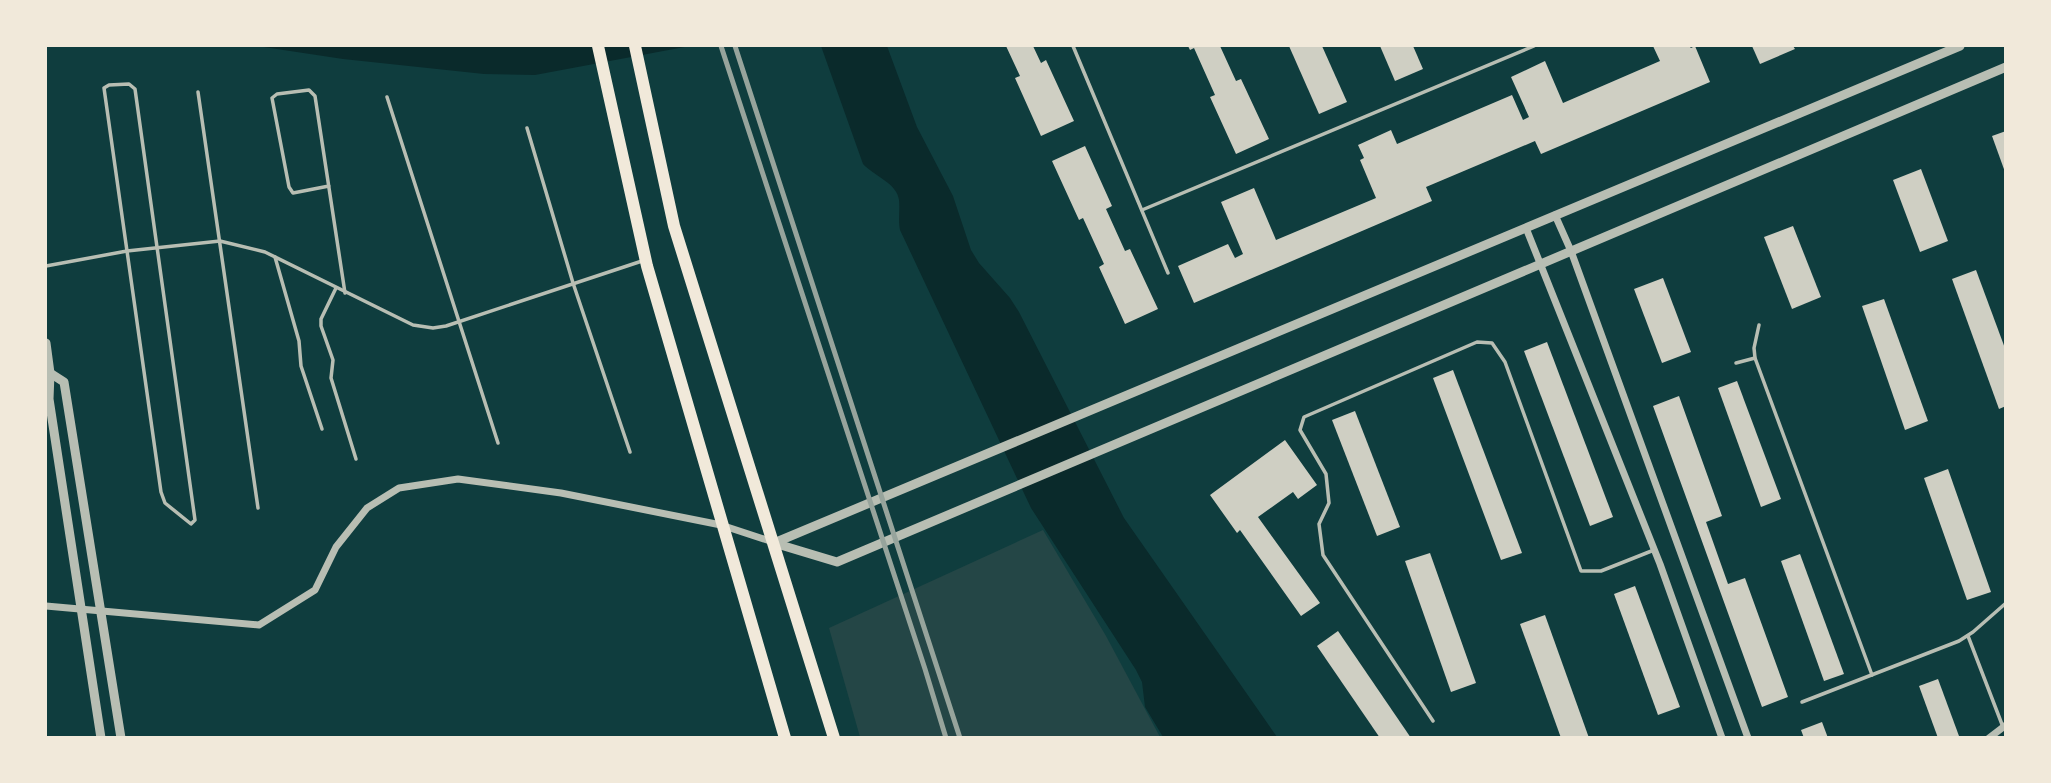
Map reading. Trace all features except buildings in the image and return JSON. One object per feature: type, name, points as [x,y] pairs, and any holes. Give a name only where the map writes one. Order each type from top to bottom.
[{"type":"main road","points":[[598,46],[646,260],[721,525],[785,737]]},
{"type":"main road","points":[[635,46],[674,226],[834,737]]},
{"type":"street","points":[[774,542],[1960,46]]},
{"type":"street","points":[[46,606],[259,625],[315,590],[336,547],[367,508],[399,488],[458,479],[561,493],[721,525],[837,562],[2006,67]]},
{"type":"street","points":[[1555,215],[1572,251],[1748,737]]},
{"type":"street","points":[[1525,228],[1654,550],[1722,737]]},
{"type":"street","points":[[46,342],[50,373],[49,399],[101,737]]},
{"type":"street","points":[[50,373],[64,383],[121,737]]},
{"type":"street","points":[[1989,737],[2004,726]]},
{"type":"lane","points":[[1073,46],[1168,273]]},
{"type":"lane","points":[[1142,209],[1534,46]]},
{"type":"lane","points":[[129,84],[135,89],[157,248],[195,520],[191,524],[165,503],[161,492],[104,88],[109,85],[129,84]]},
{"type":"lane","points":[[329,186],[293,193],[289,187],[272,98],[277,94],[309,90],[315,96],[329,186],[345,293]]},
{"type":"lane","points":[[198,92],[258,508]]},
{"type":"lane","points":[[387,97],[498,443]]},
{"type":"lane","points":[[527,128],[573,283],[630,452]]},
{"type":"lane","points":[[46,265],[127,251],[220,241],[265,252],[413,325],[433,328],[459,322],[646,260]]},
{"type":"lane","points":[[275,257],[299,341],[301,366],[322,429]]},
{"type":"lane","points":[[336,288],[321,318],[321,326],[333,360],[331,378],[356,459]]},
{"type":"lane","points":[[1759,325],[1754,348],[1755,358],[1872,675]]},
{"type":"lane","points":[[1433,721],[1323,555],[1319,524],[1329,503],[1326,474],[1300,430],[1304,417],[1477,342],[1492,343],[1505,362],[1581,571],[1601,571],[1654,550]]},
{"type":"lane","points":[[1736,363],[1755,358]]},
{"type":"lane","points":[[1802,702],[1959,641],[2006,603]]},
{"type":"lane","points":[[1968,636],[2004,726]]},
{"type":"shaded area","points":[[257,46],[690,46],[535,75],[484,74],[343,59]]},
{"type":"shaded area","points":[[821,46],[887,46],[917,127],[953,196],[971,250],[1019,312],[1124,518],[1277,737],[1163,737],[1145,707],[1142,682],[1136,670],[1031,508],[900,230],[897,194],[890,184],[863,164]]},
{"type":"shaded area","points":[[1043,530],[1106,636],[1160,737],[860,737],[829,628]]},
{"type":"railway","points":[[721,46],[946,738]]},
{"type":"railway","points":[[735,46],[960,738]]}]
